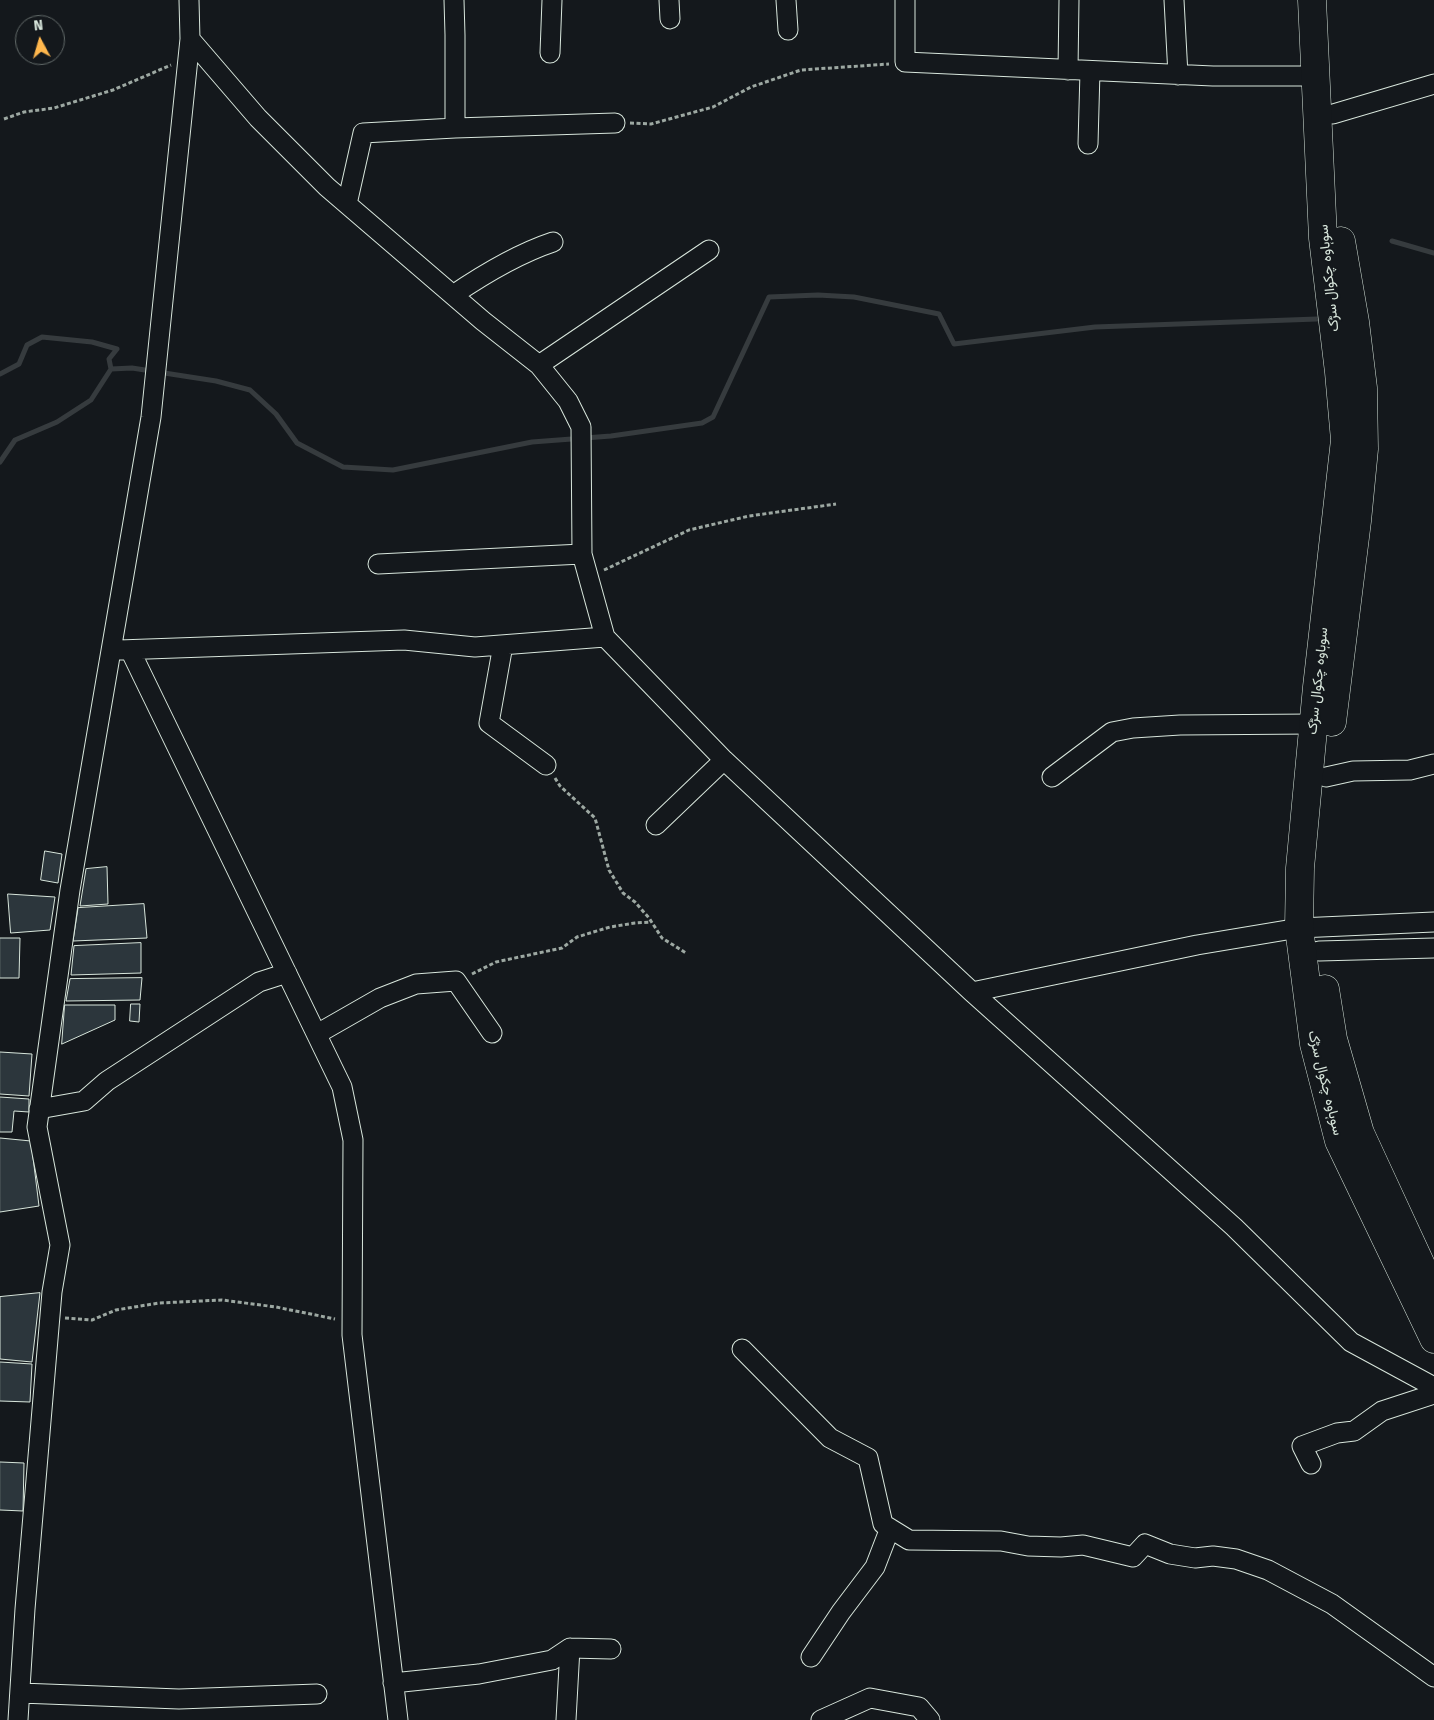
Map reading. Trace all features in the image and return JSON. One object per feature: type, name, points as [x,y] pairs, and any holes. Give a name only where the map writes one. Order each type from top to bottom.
[{"type":"highway","name":"سوہاوہ چکوال سڑک","points":[[1312,0],[1323,238],[1339,372],[1344,440],[1313,724],[1300,868],[1312,935],[1314,1044],[1339,1141],[1434,1339]]},
{"type":"highway","points":[[1328,0],[1340,232],[1356,331],[1362,388],[1364,449],[1326,776],[1312,935],[1333,1039],[1360,1133],[1434,1293]]},
{"type":"street","points":[[18,1720],[50,1318],[60,1246],[37,1128],[70,890],[150,417],[190,39],[189,0]]},
{"type":"street","points":[[454,0],[456,35],[455,128]]},
{"type":"street","points":[[550,53],[552,0]]},
{"type":"street","points":[[669,0],[670,19]]},
{"type":"street","points":[[786,0],[788,30]]},
{"type":"street","points":[[905,0],[905,62],[1178,75],[1316,76]]},
{"type":"street","points":[[1068,70],[1069,0]]},
{"type":"street","points":[[1174,0],[1178,75]]},
{"type":"street","points":[[190,39],[258,118],[327,186],[453,295],[539,365],[568,401],[581,427],[582,554],[604,637],[724,760],[972,992],[1234,1227],[1350,1342],[1434,1387]]},
{"type":"street","points":[[1088,144],[1090,71]]},
{"type":"street","points":[[1333,114],[1434,84]]},
{"type":"street","points":[[347,204],[363,133],[615,123]]},
{"type":"street","points":[[453,295],[485,273],[552,242]]},
{"type":"street","points":[[539,365],[709,250]]},
{"type":"street","points":[[378,564],[582,554]]},
{"type":"street","points":[[111,650],[404,640],[475,647],[604,637]]},
{"type":"street","points":[[503,645],[488,723],[546,765]]},
{"type":"street","points":[[130,650],[342,1086],[353,1140],[352,1335],[398,1720]]},
{"type":"street","points":[[1052,777],[1112,732],[1132,728],[1180,725],[1313,724]]},
{"type":"street","points":[[656,825],[724,760]]},
{"type":"street","points":[[1326,776],[1353,771],[1410,770],[1434,764]]},
{"type":"street","points":[[972,992],[1197,944],[1312,935],[1434,922]]},
{"type":"street","points":[[1312,935],[1434,948]]},
{"type":"street","points":[[40,1109],[84,1102],[107,1081],[259,982],[287,973]]},
{"type":"street","points":[[317,1034],[380,998],[416,984],[456,981],[492,1033]]},
{"type":"street","points":[[742,1349],[830,1438],[868,1458],[883,1524],[909,1540],[1001,1541],[1028,1546],[1062,1547],[1083,1545],[1132,1557],[1146,1544],[1170,1554],[1195,1558],[1213,1556],[1236,1559],[1268,1570],[1332,1604],[1434,1677]]},
{"type":"street","points":[[1312,1464],[1302,1446],[1337,1434],[1354,1431],[1382,1411],[1434,1394]]},
{"type":"street","points":[[811,1657],[875,1566],[890,1528]]},
{"type":"street","points":[[393,1684],[479,1674],[552,1660],[570,1648],[611,1649]]},
{"type":"street","points":[[566,1720],[570,1648]]},
{"type":"street","points":[[20,1693],[178,1699],[317,1694]]},
{"type":"street","points":[[821,1720],[870,1698],[919,1707],[930,1720]]},
{"type":"path","points":[[4,119],[24,112],[54,108],[113,90],[188,58]]},
{"type":"path","points":[[615,123],[651,124],[713,107],[751,87],[801,70],[877,66],[905,62]]},
{"type":"path","points":[[587,577],[688,530],[749,516],[836,504]]},
{"type":"path","points":[[546,765],[560,786],[595,818],[609,870],[623,893],[652,922],[662,938],[686,953]]},
{"type":"path","points":[[456,981],[496,962],[562,948],[577,937],[635,923],[652,922]]},
{"type":"path","points":[[50,1318],[92,1320],[116,1310],[159,1303],[222,1300],[276,1307],[352,1323]]},
{"type":"building","points":[[45,851],[62,854],[58,883],[41,880]]},
{"type":"building","points":[[107,867],[108,904],[80,906],[86,869]]},
{"type":"building","points":[[8,894],[55,897],[50,930],[11,933]]},
{"type":"building","points":[[144,904],[147,938],[73,941],[78,908]]},
{"type":"building","points":[[0,938],[20,938],[19,978],[0,978]]},
{"type":"building","points":[[141,943],[141,973],[71,975],[74,946]]},
{"type":"building","points":[[142,978],[140,1000],[66,1001],[70,979]]},
{"type":"building","points":[[131,1004],[140,1004],[139,1022],[130,1021]]},
{"type":"building","points":[[65,1005],[115,1005],[115,1020],[62,1044]]},
{"type":"building","points":[[0,1052],[32,1054],[29,1096],[0,1094]]},
{"type":"building","points":[[0,1097],[29,1099],[29,1112],[14,1111],[12,1132],[0,1132]]},
{"type":"building","points":[[0,1138],[31,1141],[39,1206],[0,1212]]},
{"type":"building","points":[[40,1293],[32,1362],[0,1359],[0,1297]]},
{"type":"building","points":[[0,1362],[32,1364],[30,1402],[0,1401]]},
{"type":"building","points":[[0,1462],[24,1463],[23,1511],[0,1510]]},
{"type":"waterway","points":[[1392,241],[1434,253]]},
{"type":"waterway","points":[[0,374],[19,364],[27,345],[42,337],[92,342],[117,349],[109,359],[111,369],[132,368],[216,381],[250,390],[276,414],[297,443],[343,467],[393,470],[532,442],[611,436],[702,423],[713,417],[769,297],[818,295],[854,297],[939,314],[954,344],[1095,327],[1317,319]]},
{"type":"waterway","points":[[0,462],[15,440],[57,422],[91,400],[111,369]]}]
